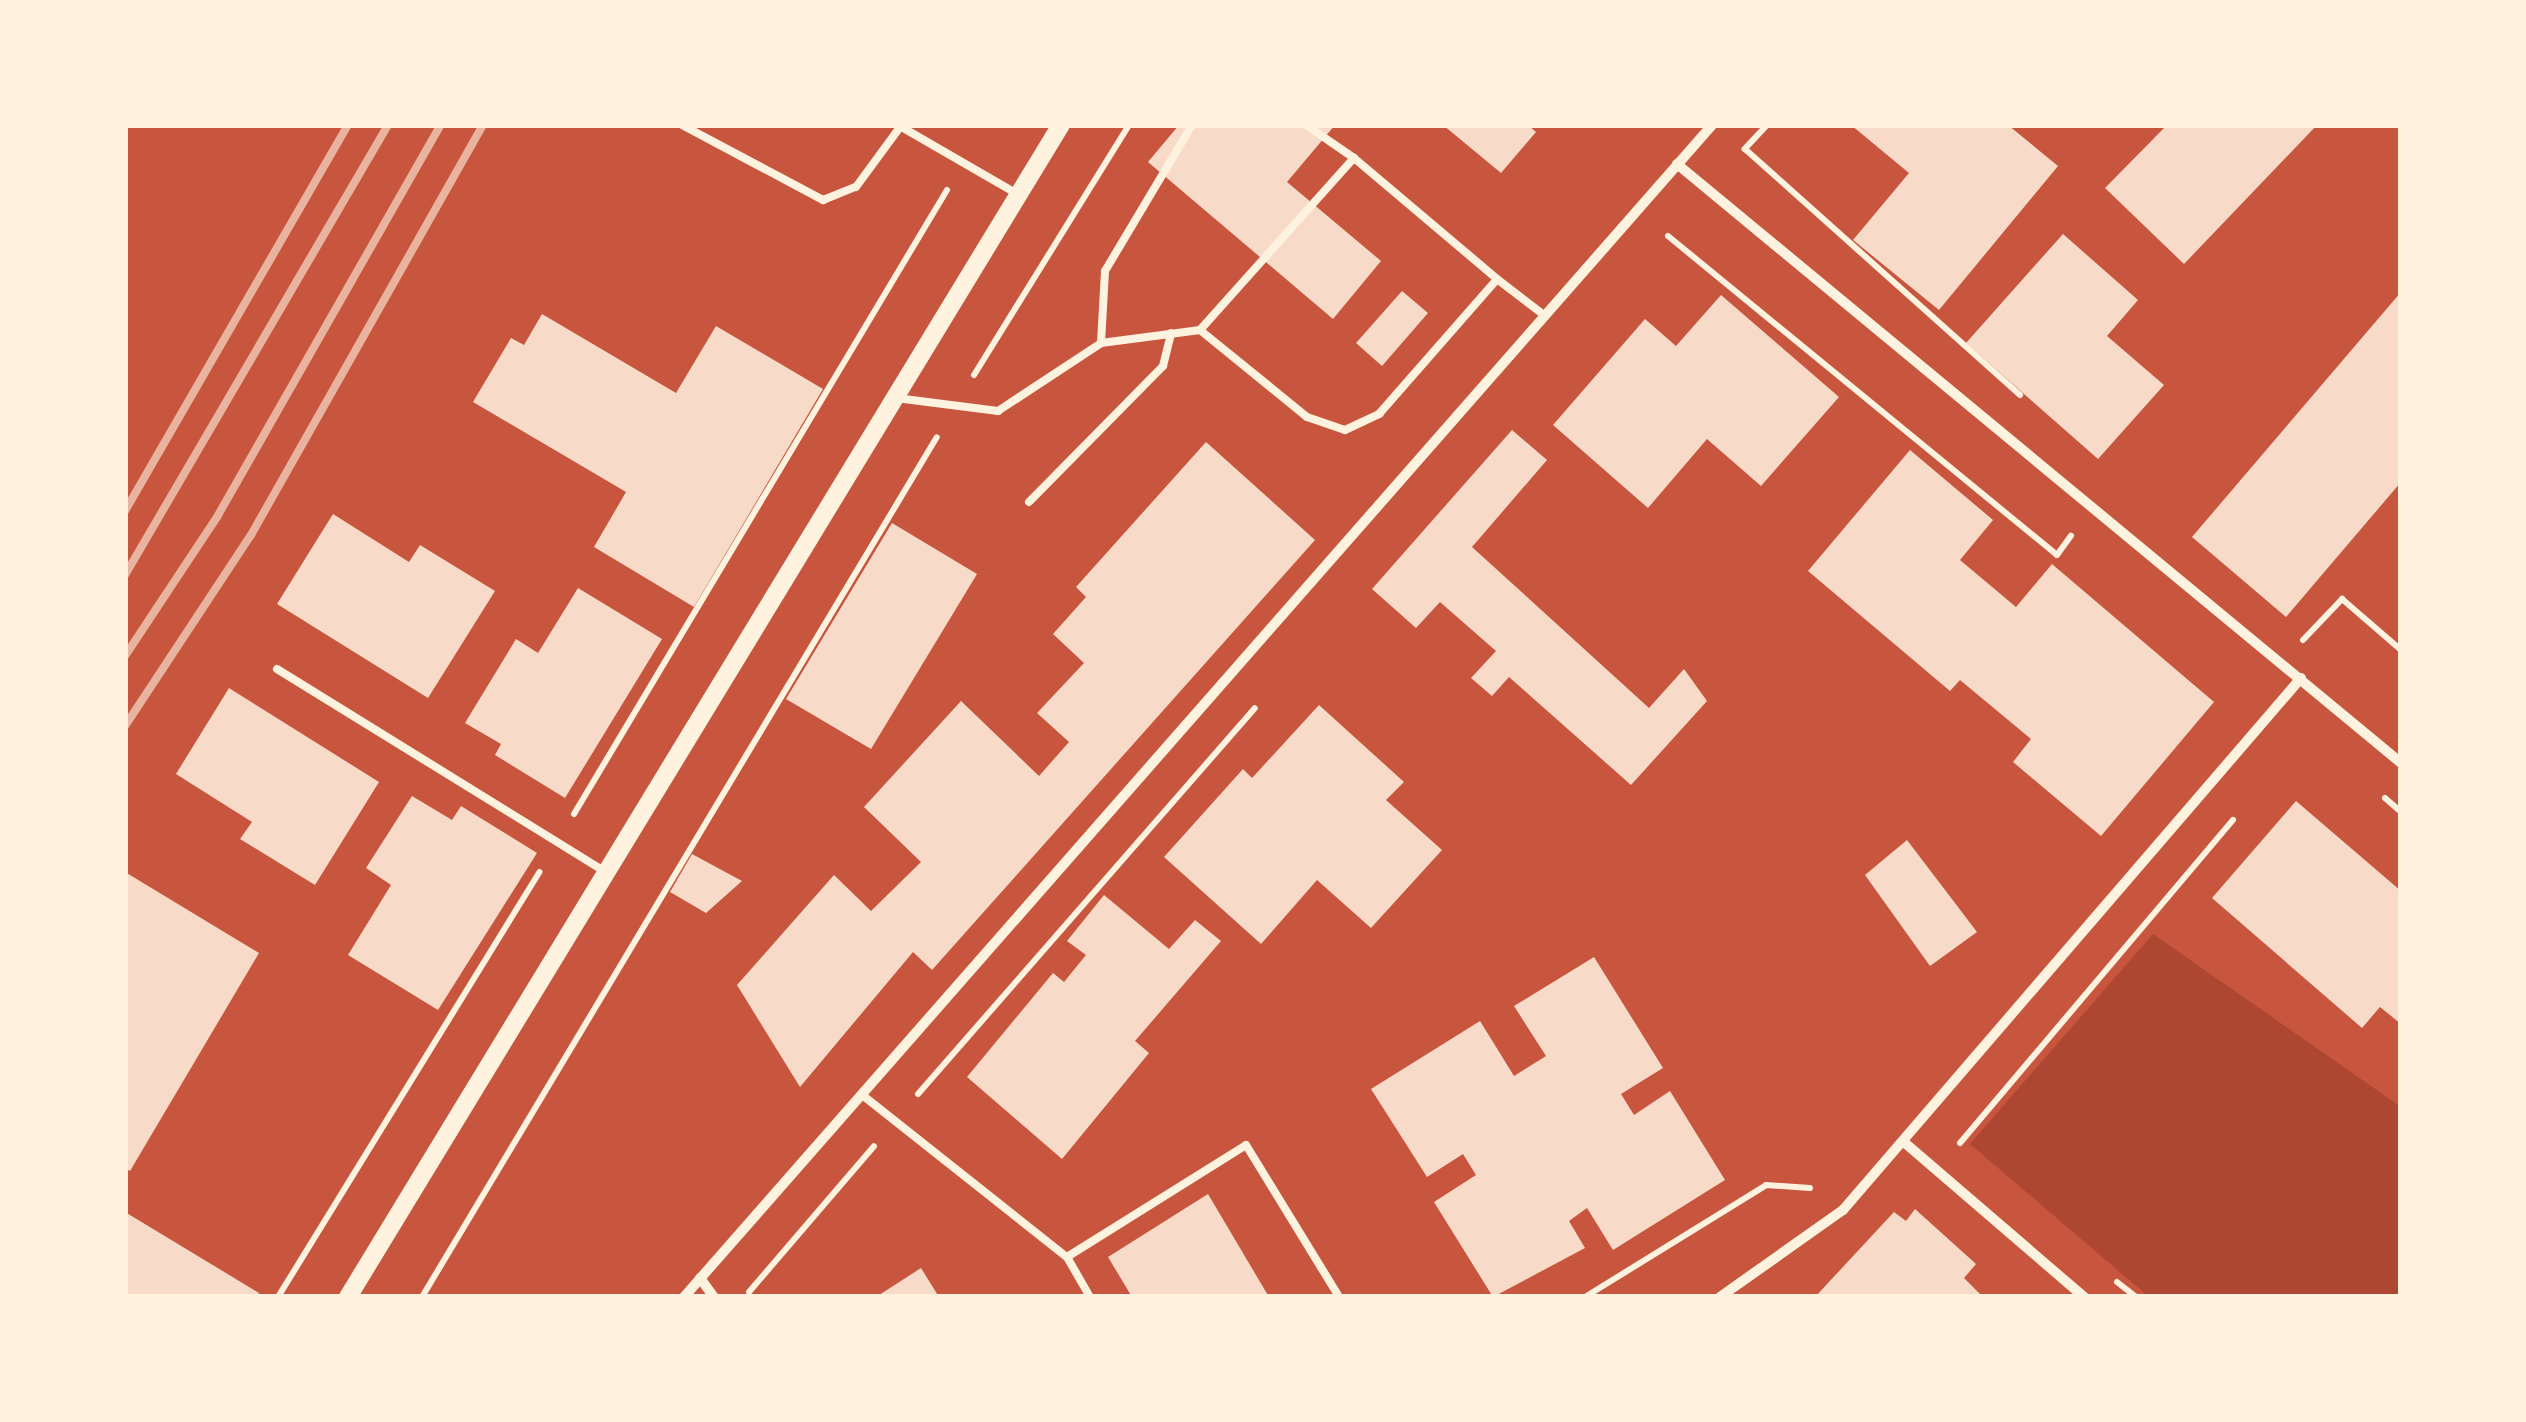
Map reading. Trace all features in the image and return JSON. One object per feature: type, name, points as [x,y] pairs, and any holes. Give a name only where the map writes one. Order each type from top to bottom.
[{"type":"street","points":[[348,1297],[604,871],[1062,125]]},
{"type":"street","points":[[684,1297],[1712,125]]},
{"type":"street","points":[[1678,164],[2401,764]]},
{"type":"street","points":[[1720,1297],[1810,1238],[1906,1143],[2302,678]]},
{"type":"street","points":[[1906,1143],[2084,1297]]},
{"type":"street","points":[[700,1278],[714,1297]]},
{"type":"lane","points":[[682,125],[822,200],[856,186],[899,126],[1019,195]]},
{"type":"lane","points":[[1101,343],[1105,271],[1192,125]]},
{"type":"lane","points":[[1306,125],[1354,158],[1544,315]]},
{"type":"lane","points":[[896,398],[998,411],[1101,343],[1200,330],[1354,158]]},
{"type":"lane","points":[[1200,330],[1307,417],[1345,430],[1379,414],[1496,279]]},
{"type":"lane","points":[[1029,502],[1163,366],[1172,333]]},
{"type":"lane","points":[[277,669],[604,871]]},
{"type":"lane","points":[[861,1094],[1067,1257],[1090,1297]]},
{"type":"lane","points":[[1067,1257],[1246,1145],[1339,1297]]},
{"type":"path","points":[[422,1297],[955,406],[1129,125]]},
{"type":"path","points":[[1767,125],[1746,149],[2038,411]]},
{"type":"path","points":[[278,1297],[558,842],[956,175]]},
{"type":"path","points":[[1658,247],[1672,232],[2057,556],[2071,535],[2086,547]]},
{"type":"path","points":[[2286,630],[2301,642],[2342,599],[2401,650]]},
{"type":"path","points":[[746,1297],[1264,697]]},
{"type":"path","points":[[2374,789],[2401,812]]},
{"type":"path","points":[[1958,1146],[2245,806]]},
{"type":"path","points":[[1585,1297],[1766,1185],[1826,1189]]},
{"type":"shaded area","points":[[2153,934],[2401,1107],[2401,1297],[2149,1297],[1970,1144]]},
{"type":"building","points":[[1179,125],[1335,125],[1287,182],[1381,261],[1333,319],[1148,162]]},
{"type":"building","points":[[1443,125],[1528,125],[1536,132],[1501,173]]},
{"type":"building","points":[[1851,125],[2008,125],[2058,166],[1939,310],[1853,240],[1909,173]]},
{"type":"building","points":[[2167,125],[2317,125],[2184,264],[2105,188]]},
{"type":"building","points":[[2063,234],[2138,300],[2107,336],[2164,385],[2098,459],[1966,343]]},
{"type":"building","points":[[1402,291],[1428,313],[1382,366],[1356,343]]},
{"type":"building","points":[[2401,292],[2401,482],[2286,617],[2192,537]]},
{"type":"building","points":[[1721,295],[1839,397],[1761,486],[1707,439],[1648,508],[1553,425],[1645,319],[1676,346]]},
{"type":"building","points":[[542,314],[676,393],[716,326],[823,389],[694,607],[594,547],[626,492],[473,402],[511,338],[524,345]]},
{"type":"building","points":[[1512,430],[1547,460],[1472,547],[1649,708],[1684,669],[1707,701],[1631,785],[1509,677],[1492,696],[1471,678],[1496,651],[1440,602],[1416,628],[1372,589]]},
{"type":"building","points":[[1206,442],[1315,540],[932,970],[913,952],[800,1087],[737,985],[834,875],[871,911],[921,862],[864,807],[961,701],[1039,776],[1069,742],[1037,713],[1084,663],[1053,634],[1086,597],[1076,587]]},
{"type":"building","points":[[1910,450],[1993,520],[1960,560],[2016,607],[2052,564],[2214,702],[2101,836],[2013,762],[2031,739],[1960,680],[1950,691],[1808,571]]},
{"type":"building","points":[[333,514],[409,562],[420,545],[495,591],[428,698],[277,604]]},
{"type":"building","points":[[892,523],[977,574],[871,749],[786,699]]},
{"type":"building","points":[[578,588],[662,639],[565,798],[495,755],[501,744],[465,723],[516,639],[538,653]]},
{"type":"building","points":[[229,688],[379,782],[315,885],[240,839],[252,822],[176,774]]},
{"type":"building","points":[[1319,705],[1404,782],[1386,800],[1442,850],[1371,928],[1317,880],[1261,944],[1164,857],[1243,769],[1252,778]]},
{"type":"building","points":[[412,796],[452,820],[461,806],[537,853],[438,1010],[348,955],[391,885],[366,868]]},
{"type":"building","points":[[2296,801],[2401,891],[2401,1024],[2380,1007],[2362,1028],[2212,898]]},
{"type":"building","points":[[1907,840],[1977,932],[1930,966],[1865,875]]},
{"type":"building","points":[[692,854],[742,881],[706,913],[670,892]]},
{"type":"building","points":[[125,872],[259,953],[130,1171],[125,1168]]},
{"type":"building","points":[[1104,895],[1169,949],[1195,920],[1221,941],[1135,1041],[1149,1053],[1062,1159],[967,1077],[1053,973],[1064,982],[1086,955],[1067,941]]},
{"type":"building","points":[[1594,957],[1663,1068],[1621,1094],[1634,1115],[1670,1091],[1725,1180],[1613,1250],[1587,1208],[1569,1221],[1585,1248],[1493,1297],[1434,1202],[1476,1175],[1463,1154],[1427,1177],[1371,1089],[1480,1021],[1514,1076],[1546,1056],[1514,1006]]},
{"type":"building","points":[[1208,1194],[1269,1297],[1132,1297],[1108,1257]]},
{"type":"building","points":[[1915,1209],[1976,1264],[1964,1278],[1983,1297],[1815,1297],[1894,1212],[1906,1221]]},
{"type":"building","points":[[125,1212],[259,1293],[257,1297],[125,1297]]},
{"type":"building","points":[[921,1268],[939,1297],[876,1297]]},
{"type":"railway","points":[[125,511],[348,125]]},
{"type":"railway","points":[[125,575],[388,125]]},
{"type":"railway","points":[[125,656],[217,517],[441,125]]},
{"type":"railway","points":[[125,726],[251,535],[483,125]]}]
